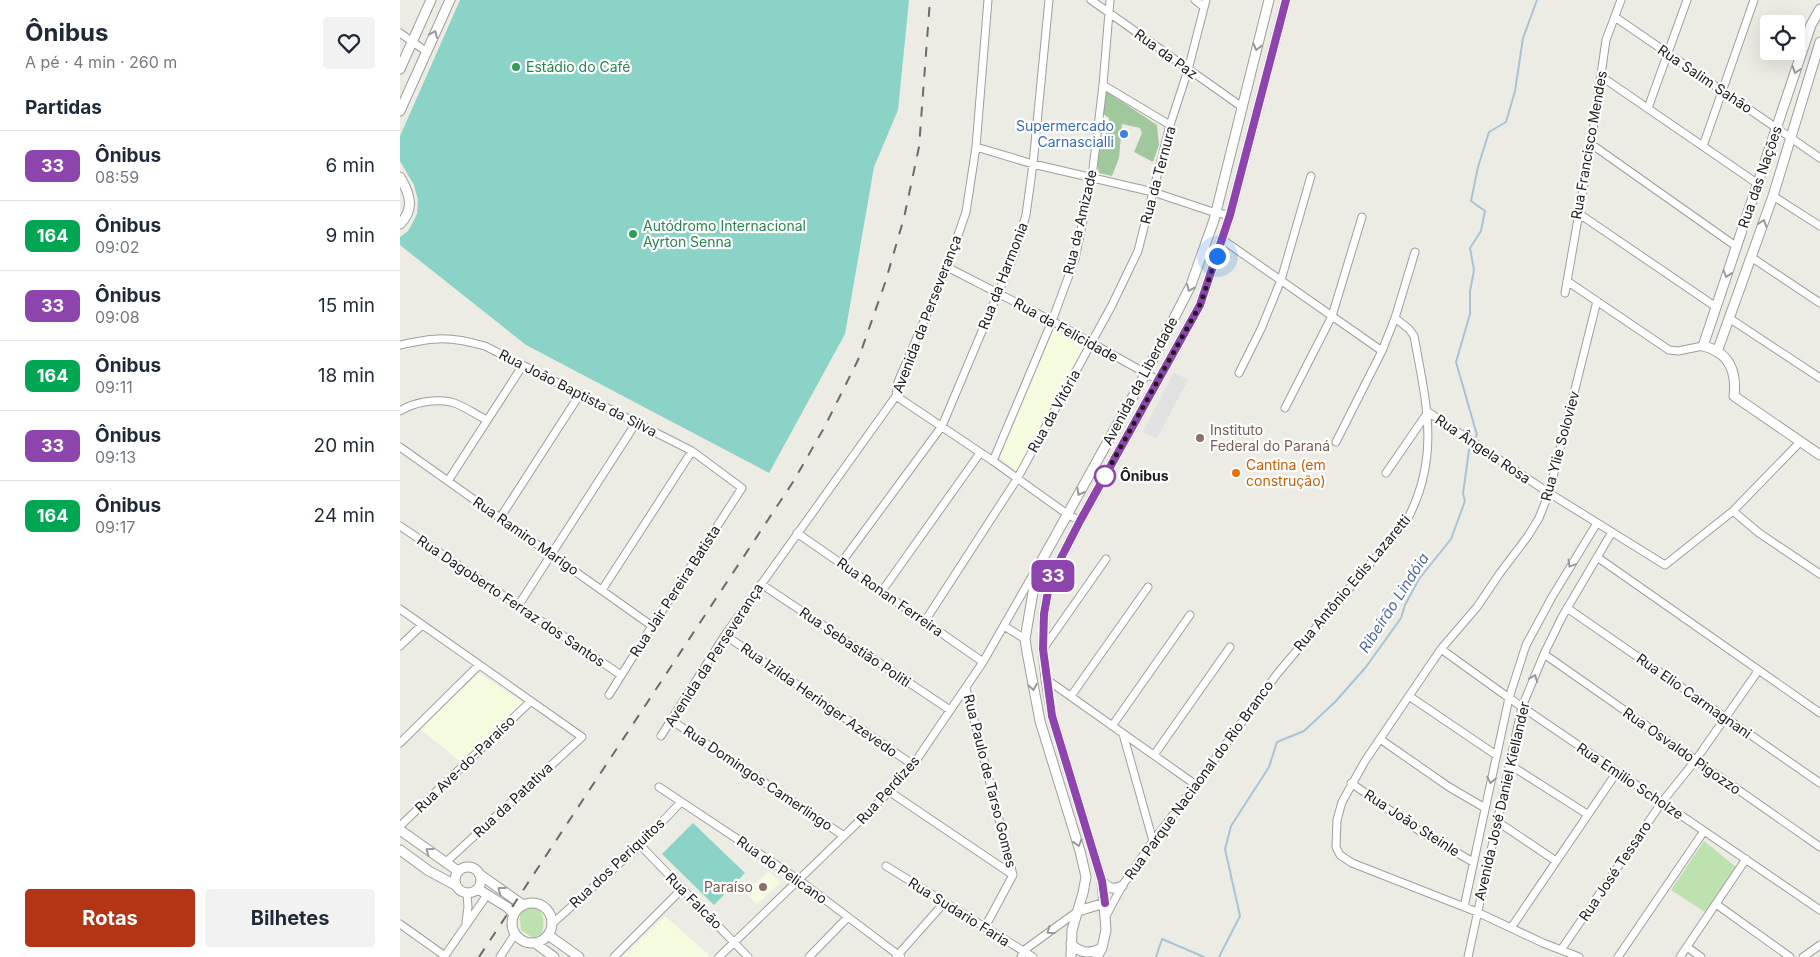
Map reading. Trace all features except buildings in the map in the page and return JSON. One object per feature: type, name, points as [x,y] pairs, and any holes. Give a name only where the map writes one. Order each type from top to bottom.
[{"type":"street","points":[[400,69],[431,0]]},
{"type":"street","points":[[400,111],[450,0]]},
{"type":"street","name":"Avenida da Perseverança","points":[[661,736],[725,635],[896,396],[898,382],[947,267],[966,212],[976,147],[988,0]]},
{"type":"street","name":"Rua da Harmonia","points":[[841,563],[942,426],[1015,253],[1026,216],[1033,164],[1049,0]]},
{"type":"street","name":"Rua da Paz","points":[[1091,0],[1242,107]]},
{"type":"street","name":"Rua da Amizade","points":[[994,461],[1052,321],[1075,259],[1092,177],[1103,85],[1110,0]]},
{"type":"street","points":[[1195,0],[1205,3]]},
{"type":"street","name":"Avenida da Liberdade","points":[[1071,957],[1072,930],[1086,877],[1080,850],[1040,721],[1025,639],[1037,568],[1146,373],[1191,285],[1216,213],[1269,0]]},
{"type":"street","name":"Avenida da Liberdade","points":[[1097,957],[1102,948],[1106,930],[1102,881],[1052,716],[1046,679],[1043,649],[1044,614],[1049,586],[1080,521],[1200,305],[1223,240],[1286,0]]},
{"type":"street","name":"Rua Francisco Mendes","points":[[1565,292],[1602,77],[1606,40],[1621,0]]},
{"type":"street","points":[[1648,108],[1687,0]]},
{"type":"street","points":[[1703,146],[1754,0]]},
{"type":"street","name":"Rua da Ternura","points":[[1090,343],[1138,251],[1170,125],[1188,70],[1205,3]]},
{"type":"street","name":"Rua das Nações","points":[[1703,346],[1811,25],[1820,9]]},
{"type":"street","name":"Rua Salim Sahão","points":[[1615,17],[1820,158]]},
{"type":"street","points":[[400,33],[427,52]]},
{"type":"street","name":"Rua das Nações","points":[[1717,352],[1773,196],[1820,42]]},
{"type":"street","points":[[1602,77],[1758,184]]},
{"type":"street","points":[[1103,85],[1170,125]]},
{"type":"street","points":[[1591,144],[1737,247]]},
{"type":"street","points":[[976,147],[1033,164],[1153,192],[1216,213],[1230,215]]},
{"type":"street","points":[[1239,373],[1261,329],[1281,280],[1311,176]]},
{"type":"street","points":[[400,178],[409,196],[410,203],[406,218],[400,224]]},
{"type":"street","points":[[1773,196],[1820,226]]},
{"type":"street","points":[[1578,213],[1716,307]]},
{"type":"street","points":[[1285,408],[1332,316],[1362,217]]},
{"type":"street","points":[[1223,240],[1382,350]]},
{"type":"street","points":[[1336,442],[1382,350],[1395,318],[1415,252]]},
{"type":"street","points":[[1751,257],[1820,303]]},
{"type":"street","name":"Rua da Felicidade","points":[[947,267],[1052,321],[1158,380]]},
{"type":"street","points":[[1567,281],[1669,350],[1678,351],[1703,346],[1717,352],[1729,361],[1733,368],[1735,380],[1731,399],[1820,454]]},
{"type":"street","name":"Rua Ylie Soloviev","points":[[1464,906],[1352,863],[1340,855],[1336,847],[1337,820],[1342,802],[1351,783],[1441,649],[1477,607],[1539,518],[1549,493],[1597,301]]},
{"type":"street","name":"Rua Antônio Edis Lazaretti","points":[[1277,674],[1407,520],[1418,500],[1429,445],[1428,412],[1414,336],[1409,329],[1395,318]]},
{"type":"street","points":[[1729,318],[1820,378]]},
{"type":"street","points":[[1711,325],[1725,331]]},
{"type":"street","name":"Rua João Baptista da Silva","points":[[400,345],[431,338],[449,338],[485,346],[692,451],[742,488]]},
{"type":"street","name":"Rua da Vitória","points":[[925,621],[1017,479],[1090,343]]},
{"type":"street","points":[[448,481],[523,365]]},
{"type":"street","points":[[500,518],[580,394]]},
{"type":"street","points":[[896,396],[994,461],[1067,514],[1080,521]]},
{"type":"street","points":[[400,411],[424,402],[452,402],[487,420]]},
{"type":"street","points":[[1386,473],[1428,412]]},
{"type":"street","name":"Rua Ângela Rosa","points":[[1428,412],[1549,493],[1665,565],[1733,511]]},
{"type":"street","points":[[518,606],[636,423]]},
{"type":"street","points":[[1801,441],[1733,511],[1759,533],[1820,574]]},
{"type":"street","name":"Rua Ramiro Marigo","points":[[400,447],[652,626]]},
{"type":"street","points":[[602,590],[692,451]]},
{"type":"street","points":[[882,591],[980,453]]},
{"type":"street","name":"Rua Jair Pereira Batista","points":[[609,695],[742,488]]},
{"type":"street","name":"Avenida José Daniel Kiellander","points":[[1464,906],[1509,698],[1526,644],[1597,523]]},
{"type":"street","name":"Rua Dagoberto Ferraz dos Santos","points":[[400,526],[621,675]]},
{"type":"street","name":"Avenida José Daniel Kiellander","points":[[1468,957],[1522,707],[1544,654],[1567,608],[1612,532]]},
{"type":"street","name":"Rua Ronan Ferreira","points":[[798,533],[983,662]]},
{"type":"street","points":[[1597,557],[1820,713]]},
{"type":"street","points":[[1043,649],[1106,559]]},
{"type":"street","name":"Rua Perdizes","points":[[719,957],[890,792],[913,765],[983,662],[1037,568]]},
{"type":"street","name":"Rua Sebastião Politi","points":[[761,584],[950,710]]},
{"type":"street","points":[[1071,696],[1148,587]]},
{"type":"street","name":"Rua Elio Carmagnani","points":[[1567,608],[1820,783]]},
{"type":"street","points":[[400,610],[531,701]]},
{"type":"street","points":[[1112,726],[1190,615]]},
{"type":"street","points":[[400,646],[422,625]]},
{"type":"street","points":[[1004,626],[1016,631],[1025,639]]},
{"type":"street","name":"Rua Izilda Heringer Azevedo","points":[[725,635],[913,765]]},
{"type":"street","points":[[1154,755],[1230,647]]},
{"type":"street","name":"Rua Emilio Scholze","points":[[1441,649],[1522,707],[1820,910]]},
{"type":"street","name":"Rua Osvaldo Pigozzo","points":[[1544,654],[1820,847]]},
{"type":"street","points":[[400,743],[479,665]]},
{"type":"street","name":"Rua José Tessaro","points":[[1561,950],[1662,802],[1695,761],[1758,671]]},
{"type":"street","name":"Rua Parque Naciaonal do Rio Branco","points":[[1106,916],[1122,886],[1153,841],[1277,674]]},
{"type":"street","points":[[1046,679],[1196,785]]},
{"type":"street","name":"Rua Paulo de Tarso Gomes","points":[[966,688],[1013,875],[986,927]]},
{"type":"street","points":[[1410,696],[1496,755]]},
{"type":"street","name":"Rua da Patativa","points":[[445,863],[582,737],[531,701]]},
{"type":"street","name":"Rua Ave-do-Paraíso","points":[[400,826],[531,701]]},
{"type":"street","name":"Rua Domingos Camerlingo","points":[[671,720],[844,836]]},
{"type":"street","points":[[1123,734],[1153,841]]},
{"type":"street","points":[[1380,740],[1449,787],[1485,808]]},
{"type":"street","points":[[1510,765],[1587,814]]},
{"type":"street","points":[[1511,928],[1617,772]]},
{"type":"street","name":"Rua João Steinle","points":[[1351,783],[1421,832],[1473,862]]},
{"type":"street","name":"Rua do Pelicano","points":[[659,787],[799,880],[899,956]]},
{"type":"street","points":[[890,792],[1013,875]]},
{"type":"street","name":"Rua dos Periquitos","points":[[553,922],[640,845],[681,802]]},
{"type":"street","points":[[1498,822],[1556,861]]},
{"type":"street","points":[[400,830],[458,871]]},
{"type":"street","points":[[1618,957],[1704,831]]},
{"type":"street","name":"Rua Falcão","points":[[640,845],[748,957]]},
{"type":"street","points":[[400,850],[455,886],[460,892],[467,894],[478,889],[481,882],[479,874]]},
{"type":"street","points":[[1680,957],[1746,859]]},
{"type":"street","name":"Rua Sudario Faria","points":[[886,866],[986,927],[1022,954],[1033,957]]},
{"type":"street","points":[[455,886],[454,878],[458,871],[466,867],[474,868],[479,874],[523,905]]},
{"type":"street","points":[[1102,881],[1108,888],[1114,889],[1122,886]]},
{"type":"street","name":"Rua Parque Naciaonal do Rio Branco","points":[[1105,903],[1122,886]]},
{"type":"street","points":[[478,889],[507,907],[514,914]]},
{"type":"street","points":[[614,957],[682,889]]},
{"type":"street","points":[[466,925],[467,894]]},
{"type":"street","points":[[400,924],[444,956],[487,895]]},
{"type":"street","points":[[535,943],[544,940],[552,928],[553,922],[543,906],[537,903],[523,905],[514,914],[512,927],[515,934],[523,941],[535,943],[554,957]]},
{"type":"street","points":[[899,956],[944,903]]},
{"type":"street","points":[[1022,954],[1078,911],[1105,903]]},
{"type":"street","points":[[1716,904],[1790,957]]},
{"type":"street","points":[[1464,906],[1579,957]]},
{"type":"street","points":[[809,957],[848,918]]},
{"type":"street","points":[[500,957],[515,934]]},
{"type":"street","points":[[548,935],[580,957]]},
{"type":"street","points":[[1071,944],[1077,950],[1088,952],[1102,948]]},
{"type":"street","points":[[1802,957],[1820,945]]},
{"type":"street","points":[[1687,947],[1700,957]]},
{"type":"shaded area","name":"Autódromo Internacional Ayrton Senna","points":[[460,0],[909,0],[898,110],[874,167],[845,334],[769,473],[526,345],[400,245],[400,237],[408,231],[417,214],[418,200],[414,185],[400,161],[400,136]]},
{"type":"shaded area","points":[[1054,328],[1087,346],[1017,472],[1000,458]]},
{"type":"shaded area","points":[[1174,372],[1188,380],[1157,438],[1143,432]]},
{"type":"shaded area","points":[[479,673],[524,703],[462,763],[420,729]]},
{"type":"shaded area","points":[[693,823],[745,873],[714,905],[662,854]]},
{"type":"shaded area","name":"Paraíso","points":[[769,871],[781,882],[757,904],[745,892]]},
{"type":"shaded area","points":[[665,916],[709,955],[707,957],[622,957]]},
{"type":"green space","points":[[1106,91],[1157,125],[1159,145],[1153,162],[1134,152],[1142,133],[1140,128],[1122,124],[1119,158],[1112,176],[1099,173],[1098,165],[1099,149],[1109,126],[1109,118],[1102,113]]},
{"type":"green space","points":[[1704,841],[1736,867],[1705,912],[1671,890]]},
{"type":"green space","points":[[530,906],[539,910],[543,917],[544,925],[542,934],[533,938],[521,930],[519,912]]},
{"type":"waterway","name":"Ribeirão Lindóia","points":[[1474,439],[1477,435],[1456,362],[1470,314],[1470,291],[1474,270],[1470,248],[1481,231],[1485,211],[1471,201],[1478,167],[1489,132],[1506,122],[1515,91],[1523,38],[1537,0]]},
{"type":"waterway","name":"Ribeirão Lindóia","points":[[1219,957],[1240,916],[1225,849],[1231,826],[1269,767],[1277,742],[1304,731],[1335,702],[1366,667],[1401,618],[1405,605],[1419,579],[1451,539],[1465,501],[1463,494],[1469,450],[1472,444]]},
{"type":"waterway","name":"Ribeirão Lindóia","points":[[1156,957],[1162,939],[1204,957]]},
{"type":"railway","points":[[479,957],[793,482],[824,428],[858,360],[885,283],[904,218],[919,147],[930,0]]},
{"type":"bus line","name":"33","points":[[1105,903],[1102,881],[1052,716],[1043,657],[1044,614],[1049,586],[1080,521],[1200,305],[1223,240],[1258,113],[1286,0]]},
{"type":"place","name":"Estádio do Café","points":[[516,67]]},
{"type":"place","name":"Supermercado Carnascialli","points":[[1124,134]]},
{"type":"place","name":"Autódromo Internacional Ayrton Senna","points":[[633,234]]},
{"type":"place","name":"Instituto Federal do Paraná","points":[[1200,438]]},
{"type":"place","name":"Cantina (em construção)","points":[[1236,473]]},
{"type":"place","name":"Ônibus","points":[[1105,476]]},
{"type":"place","name":"Paraíso","points":[[763,887]]},
{"type":"route","points":[[1105,476],[1200,305],[1217,256]]}]
